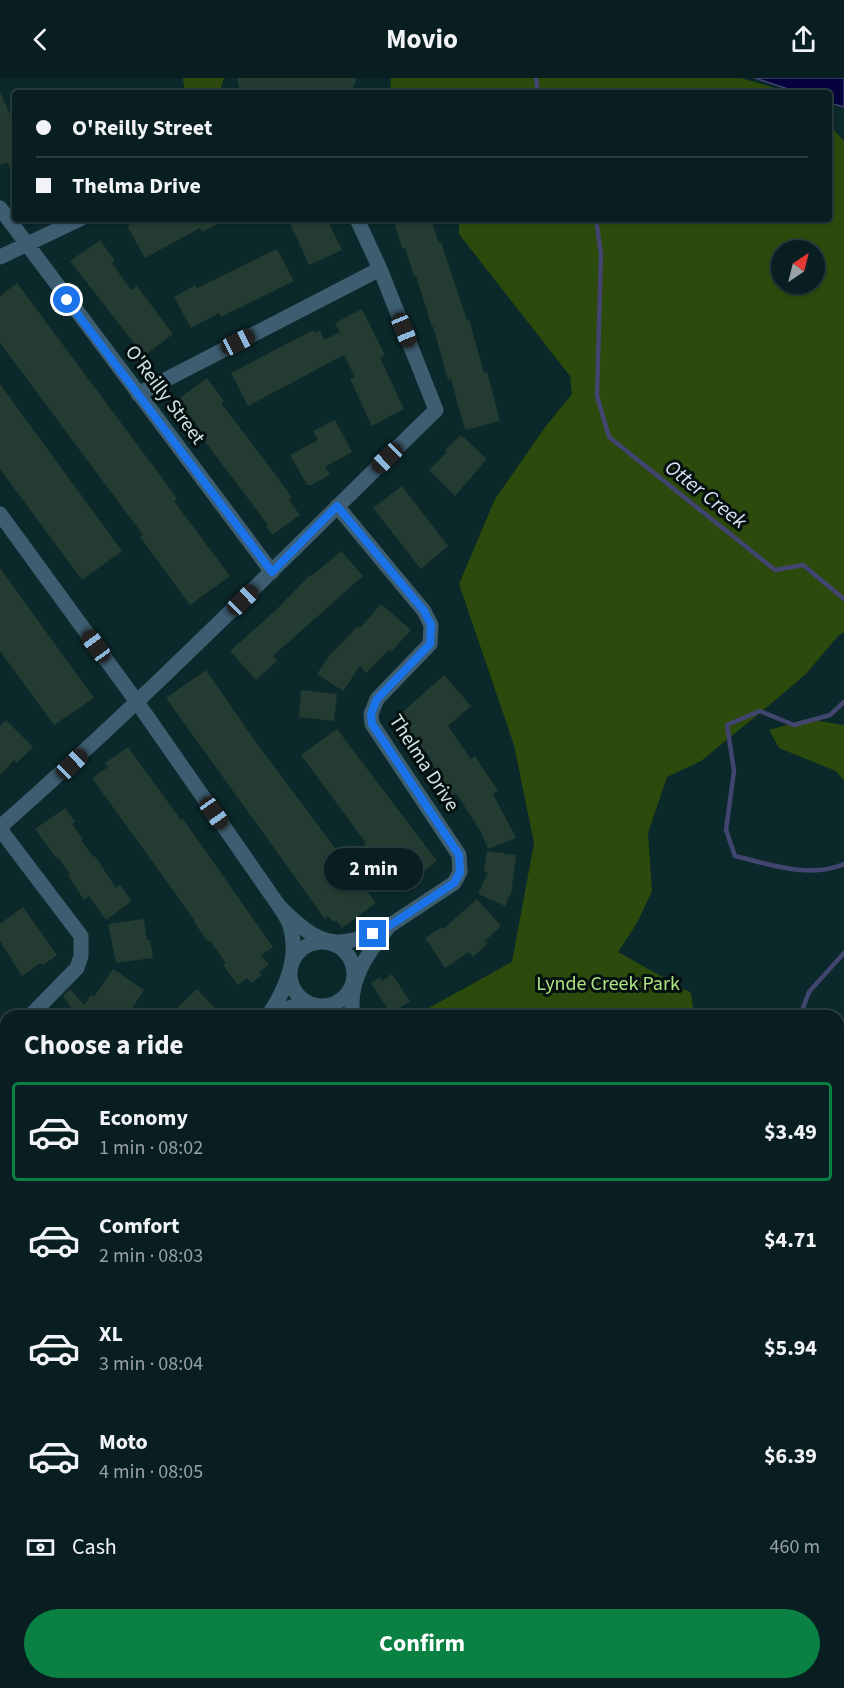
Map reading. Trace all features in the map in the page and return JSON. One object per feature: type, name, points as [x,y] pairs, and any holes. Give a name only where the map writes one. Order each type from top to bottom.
[{"type":"street","name":"O'Reilly Street","points":[[0,208],[272,572]]},
{"type":"street","points":[[0,257],[25,243],[73,222]]},
{"type":"street","points":[[36,1010],[77,968],[81,956],[81,936],[0,828],[137,702],[436,410],[380,269],[358,222]]},
{"type":"street","points":[[138,394],[380,269]]},
{"type":"street","name":"Thelma Drive","points":[[329,942],[348,942],[360,939],[394,922],[454,883],[460,872],[459,855],[372,724],[371,714],[377,699],[430,644],[431,625],[424,611],[337,506]]},
{"type":"street","points":[[0,514],[137,702],[279,906],[290,926],[293,942],[290,970],[294,990],[301,998],[322,1010]]},
{"type":"street","points":[[279,906],[294,921],[339,946],[347,953],[355,973],[353,1010]]},
{"type":"street","name":"Thelma Drive","points":[[353,983],[370,950],[394,922]]},
{"type":"street","points":[[272,1010],[299,951],[318,942],[329,942]]},
{"type":"street","points":[[285,1010],[291,1006],[331,1005],[348,993],[353,983]]},
{"type":"green space","points":[[183,78],[224,78],[218,90],[190,90],[184,87]]},
{"type":"green space","points":[[391,78],[741,78],[782,90],[390,90]]},
{"type":"green space","name":"Lynde Creek Park","points":[[832,128],[844,141],[844,632],[806,674],[761,712],[701,761],[667,777],[648,833],[652,891],[637,923],[618,952],[691,993],[693,1010],[425,1010],[512,962],[534,843],[514,745],[459,584],[495,499],[546,426],[572,394],[570,376],[459,234],[459,222],[832,222]]},
{"type":"green space","points":[[807,719],[844,725],[844,781],[836,771],[779,748],[769,730]]},
{"type":"shaded area","points":[[755,78],[844,78],[844,107],[832,104],[832,90],[791,90]]},
{"type":"building","points":[[237,78],[357,78],[351,90],[239,90]]},
{"type":"building","points":[[0,92],[12,116],[12,173],[7,162],[0,165]]},
{"type":"building","points":[[134,222],[221,222],[202,232],[200,228],[145,258],[127,226]]},
{"type":"building","points":[[289,222],[328,222],[342,250],[309,265]]},
{"type":"building","points":[[405,222],[432,222],[467,320],[469,319],[484,373],[487,372],[500,421],[465,430],[451,379],[448,380],[416,276],[414,276],[405,248],[402,248],[395,225]]},
{"type":"building","points":[[100,240],[115,261],[112,263],[131,290],[137,286],[173,334],[144,356],[70,261]]},
{"type":"building","points":[[277,249],[294,281],[221,317],[219,313],[191,328],[174,297]]},
{"type":"building","points":[[17,283],[177,498],[174,501],[230,576],[190,605],[140,537],[143,535],[0,343],[0,296]]},
{"type":"building","points":[[362,309],[385,355],[380,358],[404,409],[372,426],[350,379],[355,377],[344,355],[248,406],[231,373],[313,330],[314,333],[320,330],[324,340],[340,332],[335,323]]},
{"type":"building","points":[[207,378],[224,401],[221,403],[292,498],[289,500],[300,515],[272,535],[266,526],[268,525],[194,427],[197,425],[177,400]]},
{"type":"building","points":[[0,384],[122,551],[82,580],[0,469]]},
{"type":"building","points":[[335,420],[352,452],[325,467],[330,475],[307,485],[290,455],[318,440],[313,431]]},
{"type":"building","points":[[461,435],[487,459],[455,496],[429,470]]},
{"type":"building","points":[[402,486],[448,546],[421,569],[373,508]]},
{"type":"building","points":[[341,551],[363,576],[273,656],[277,661],[256,680],[230,651],[277,609],[310,575]]},
{"type":"building","points":[[0,568],[94,698],[54,725],[0,651]]},
{"type":"building","points":[[381,604],[411,630],[391,652],[389,650],[366,673],[360,666],[343,691],[317,674],[330,655],[358,626],[360,628]]},
{"type":"building","points":[[206,670],[253,738],[376,903],[342,928],[336,920],[333,922],[328,916],[325,919],[166,698]]},
{"type":"building","points":[[444,675],[471,706],[448,726],[471,759],[475,756],[498,791],[493,794],[516,838],[488,849],[481,832],[456,793],[452,796],[429,759],[431,758],[396,718]]},
{"type":"building","points":[[301,690],[337,694],[334,721],[299,717]]},
{"type":"building","points":[[6,720],[33,747],[17,763],[14,760],[0,775],[0,726]]},
{"type":"building","points":[[337,729],[437,861],[398,890],[388,877],[397,870],[381,849],[373,856],[364,844],[366,843],[301,755]]},
{"type":"building","points":[[128,747],[181,820],[183,819],[273,947],[261,955],[269,965],[259,972],[262,975],[251,983],[247,978],[238,985],[223,965],[226,963],[210,941],[208,942],[92,778],[108,767],[105,763]]},
{"type":"building","points":[[65,808],[75,822],[72,824],[83,839],[81,840],[93,857],[95,856],[116,888],[120,885],[132,901],[106,920],[89,896],[84,900],[68,875],[70,874],[35,829]]},
{"type":"building","points":[[487,851],[516,855],[513,888],[505,906],[478,894],[488,872],[484,871]]},
{"type":"building","points":[[477,899],[501,926],[485,941],[488,943],[473,957],[469,952],[445,968],[425,938],[442,927],[443,929]]},
{"type":"building","points":[[23,907],[57,955],[43,965],[40,963],[22,976],[0,941],[0,924]]},
{"type":"building","points":[[144,919],[153,958],[116,963],[108,924]]},
{"type":"building","points":[[113,969],[144,990],[131,1010],[126,1007],[124,1010],[73,1010],[63,996],[70,989],[84,1005],[91,995],[94,997]]},
{"type":"building","points":[[392,974],[410,1001],[397,1010],[388,1010],[371,983],[380,977],[382,981]]},
{"type":"building","points":[[197,989],[216,1010],[175,1010]]},
{"type":"waterway","points":[[536,78],[538,90]]},
{"type":"waterway","name":"Otter Creek","points":[[596,222],[601,254],[597,396],[609,437],[775,570],[803,565],[844,599]]},
{"type":"waterway","name":"Otter Creek","points":[[844,702],[830,715],[794,725],[760,711],[727,725],[734,771],[726,830],[735,856],[789,869],[817,870],[844,864]]},
{"type":"waterway","name":"Otter Creek","points":[[802,1010],[809,992],[844,953]]},
{"type":"route","points":[[67,300],[272,572],[337,506],[424,611],[431,625],[430,644],[377,699],[371,714],[372,724],[459,855],[460,872],[454,883],[373,934]]}]
